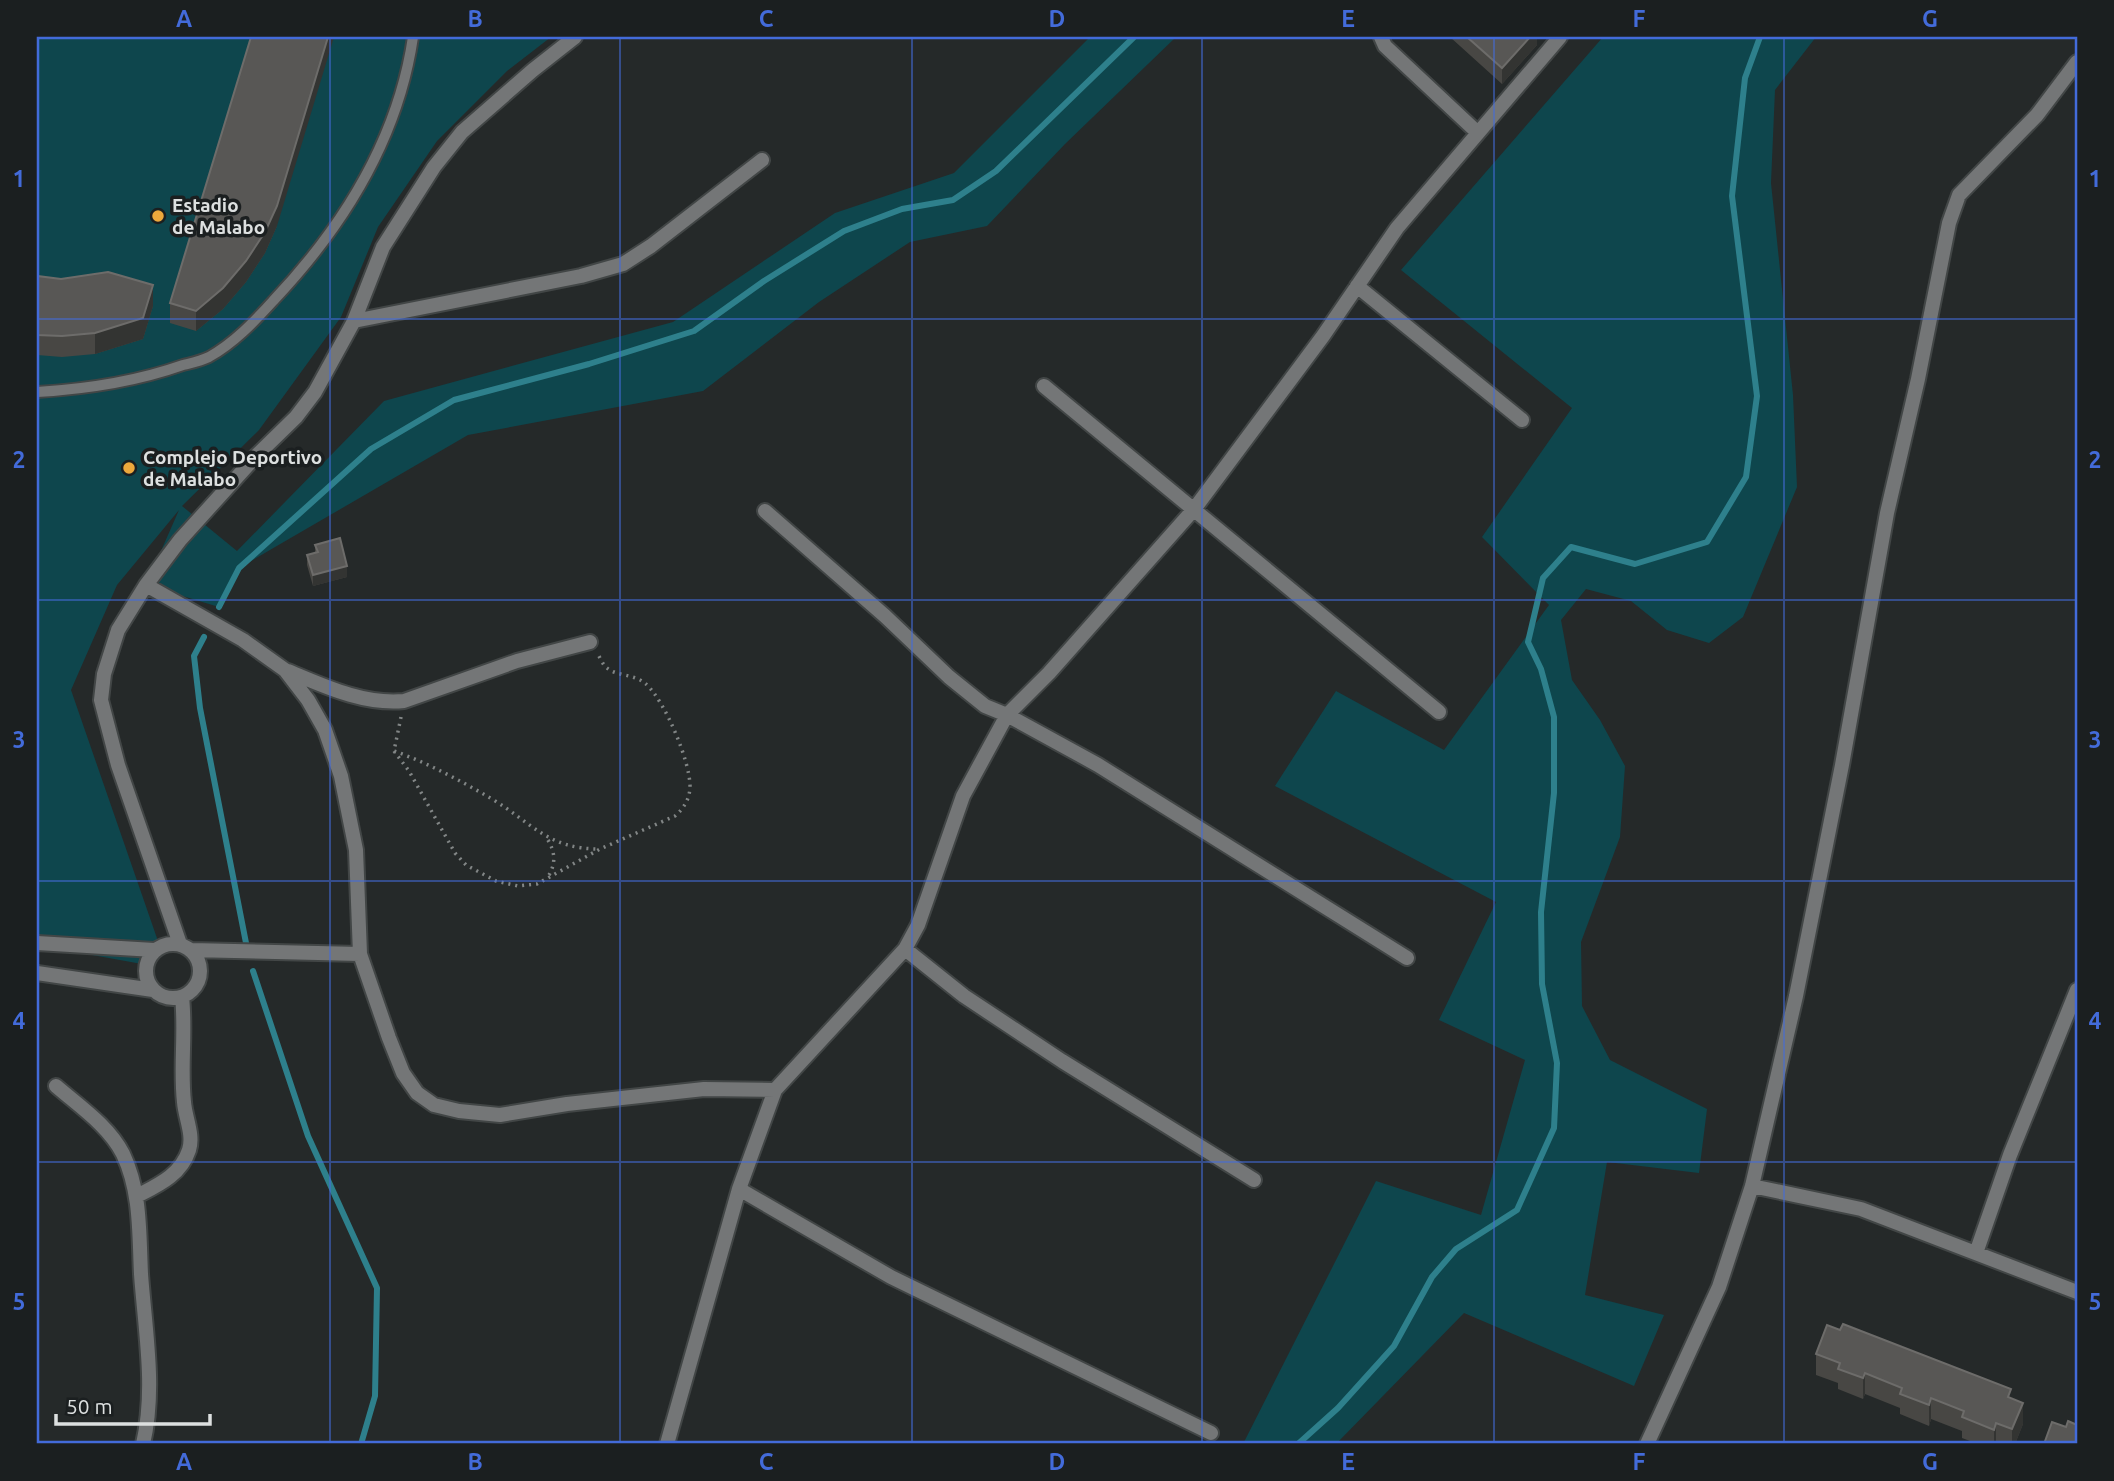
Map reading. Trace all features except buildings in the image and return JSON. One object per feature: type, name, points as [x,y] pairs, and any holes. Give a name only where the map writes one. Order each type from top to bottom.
[{"type":"street","points":[[154,950],[146,965],[147,981],[153,989],[170,999],[182,998],[192,992],[199,982],[201,970],[198,959],[185,947],[118,765],[101,700],[104,674],[118,630],[146,585],[180,540],[296,417],[315,392],[354,321],[383,247],[411,201],[455,140],[533,70],[575,37]]},
{"type":"street","points":[[1381,37],[1385,46],[1478,133]]},
{"type":"street","points":[[667,1444],[739,1189],[775,1090],[905,949],[918,925],[963,796],[1007,715],[1049,673],[1195,508],[1316,346],[1397,228],[1560,37]]},
{"type":"street","points":[[1647,1444],[1719,1287],[1752,1186],[1796,996],[1842,765],[1887,513],[1918,379],[1948,223],[1959,195],[2037,116],[2077,62]]},
{"type":"street","points":[[354,321],[581,276],[623,264],[651,246],[762,160]]},
{"type":"street","points":[[1357,286],[1522,420]]},
{"type":"street","points":[[1044,386],[1439,712]]},
{"type":"street","points":[[765,511],[985,706],[1007,715],[1098,765],[1407,958]]},
{"type":"street","points":[[146,585],[243,640],[285,670],[332,689],[388,703],[404,701],[517,661],[590,642]]},
{"type":"street","points":[[285,670],[308,700],[325,730],[341,776],[356,850],[360,954],[377,1008],[403,1073],[417,1093],[434,1105],[459,1111],[500,1115],[567,1104],[704,1089],[775,1090]]},
{"type":"street","points":[[37,943],[154,950],[168,944],[185,947],[360,954]]},
{"type":"street","points":[[905,949],[975,1004],[1254,1180]]},
{"type":"street","points":[[37,973],[153,989]]},
{"type":"street","points":[[1976,1253],[2010,1155],[2077,990]]},
{"type":"street","points":[[137,1196],[169,1180],[189,1150],[191,1139],[182,1075],[182,998]]},
{"type":"street","points":[[56,1086],[106,1129],[122,1153],[137,1196],[150,1375],[143,1444]]},
{"type":"street","points":[[1752,1186],[1861,1209],[2077,1292]]},
{"type":"street","points":[[739,1189],[891,1277],[1211,1433]]},
{"type":"lane","points":[[37,392],[109,386],[151,377],[207,358],[250,326],[300,273],[356,195],[382,148],[391,124],[408,70],[413,37]]},
{"type":"path","points":[[404,701],[394,751],[409,771],[446,838],[466,865],[496,881],[518,886],[537,884],[600,849],[675,816],[683,809],[690,787],[685,760],[656,696],[643,681],[607,669],[590,642]]},
{"type":"path","points":[[394,751],[494,800],[547,838],[566,845],[600,849]]},
{"type":"path","points":[[547,838],[554,856],[553,868],[547,878]]},
{"type":"shaded area","name":"Complejo Deportivo de Malabo","points":[[37,37],[551,37],[507,71],[437,141],[378,227],[341,317],[259,430],[182,506],[237,551],[384,401],[673,322],[835,213],[954,173],[1090,37],[1176,37],[1065,144],[987,226],[910,242],[819,302],[703,391],[468,435],[239,568],[219,607],[146,585],[179,510],[117,585],[71,690],[159,944],[153,966],[37,945]]},
{"type":"shaded area","points":[[1603,37],[1816,37],[1775,90],[1771,183],[1793,395],[1797,487],[1743,617],[1709,643],[1667,630],[1631,601],[1586,589],[1561,620],[1572,680],[1600,720],[1625,766],[1620,837],[1581,942],[1582,1006],[1610,1060],[1707,1109],[1699,1173],[1607,1162],[1585,1295],[1664,1315],[1634,1386],[1464,1313],[1336,1444],[1243,1444],[1376,1181],[1481,1215],[1525,1060],[1439,1020],[1496,902],[1275,786],[1336,691],[1444,750],[1549,605],[1482,537],[1572,408],[1401,270]]},
{"type":"waterway","points":[[219,607],[239,568],[371,449],[454,400],[589,364],[694,331],[764,281],[844,231],[902,209],[953,200],[996,171],[1134,37]]},
{"type":"waterway","points":[[1298,1444],[1338,1408],[1394,1346],[1432,1277],[1456,1249],[1517,1210],[1554,1128],[1557,1063],[1542,984],[1541,912],[1554,793],[1554,717],[1541,669],[1528,642],[1543,578],[1571,547],[1635,564],[1707,542],[1746,477],[1757,396],[1732,196],[1745,78],[1760,37]]},
{"type":"waterway","points":[[204,637],[194,656],[200,708],[247,948]]},
{"type":"waterway","points":[[253,971],[308,1136],[377,1288],[375,1396],[361,1444]]},
{"type":"place","name":"Estadio de Malabo","points":[[158,216]]},
{"type":"place","name":"Complejo Deportivo de Malabo","points":[[129,468]]}]
